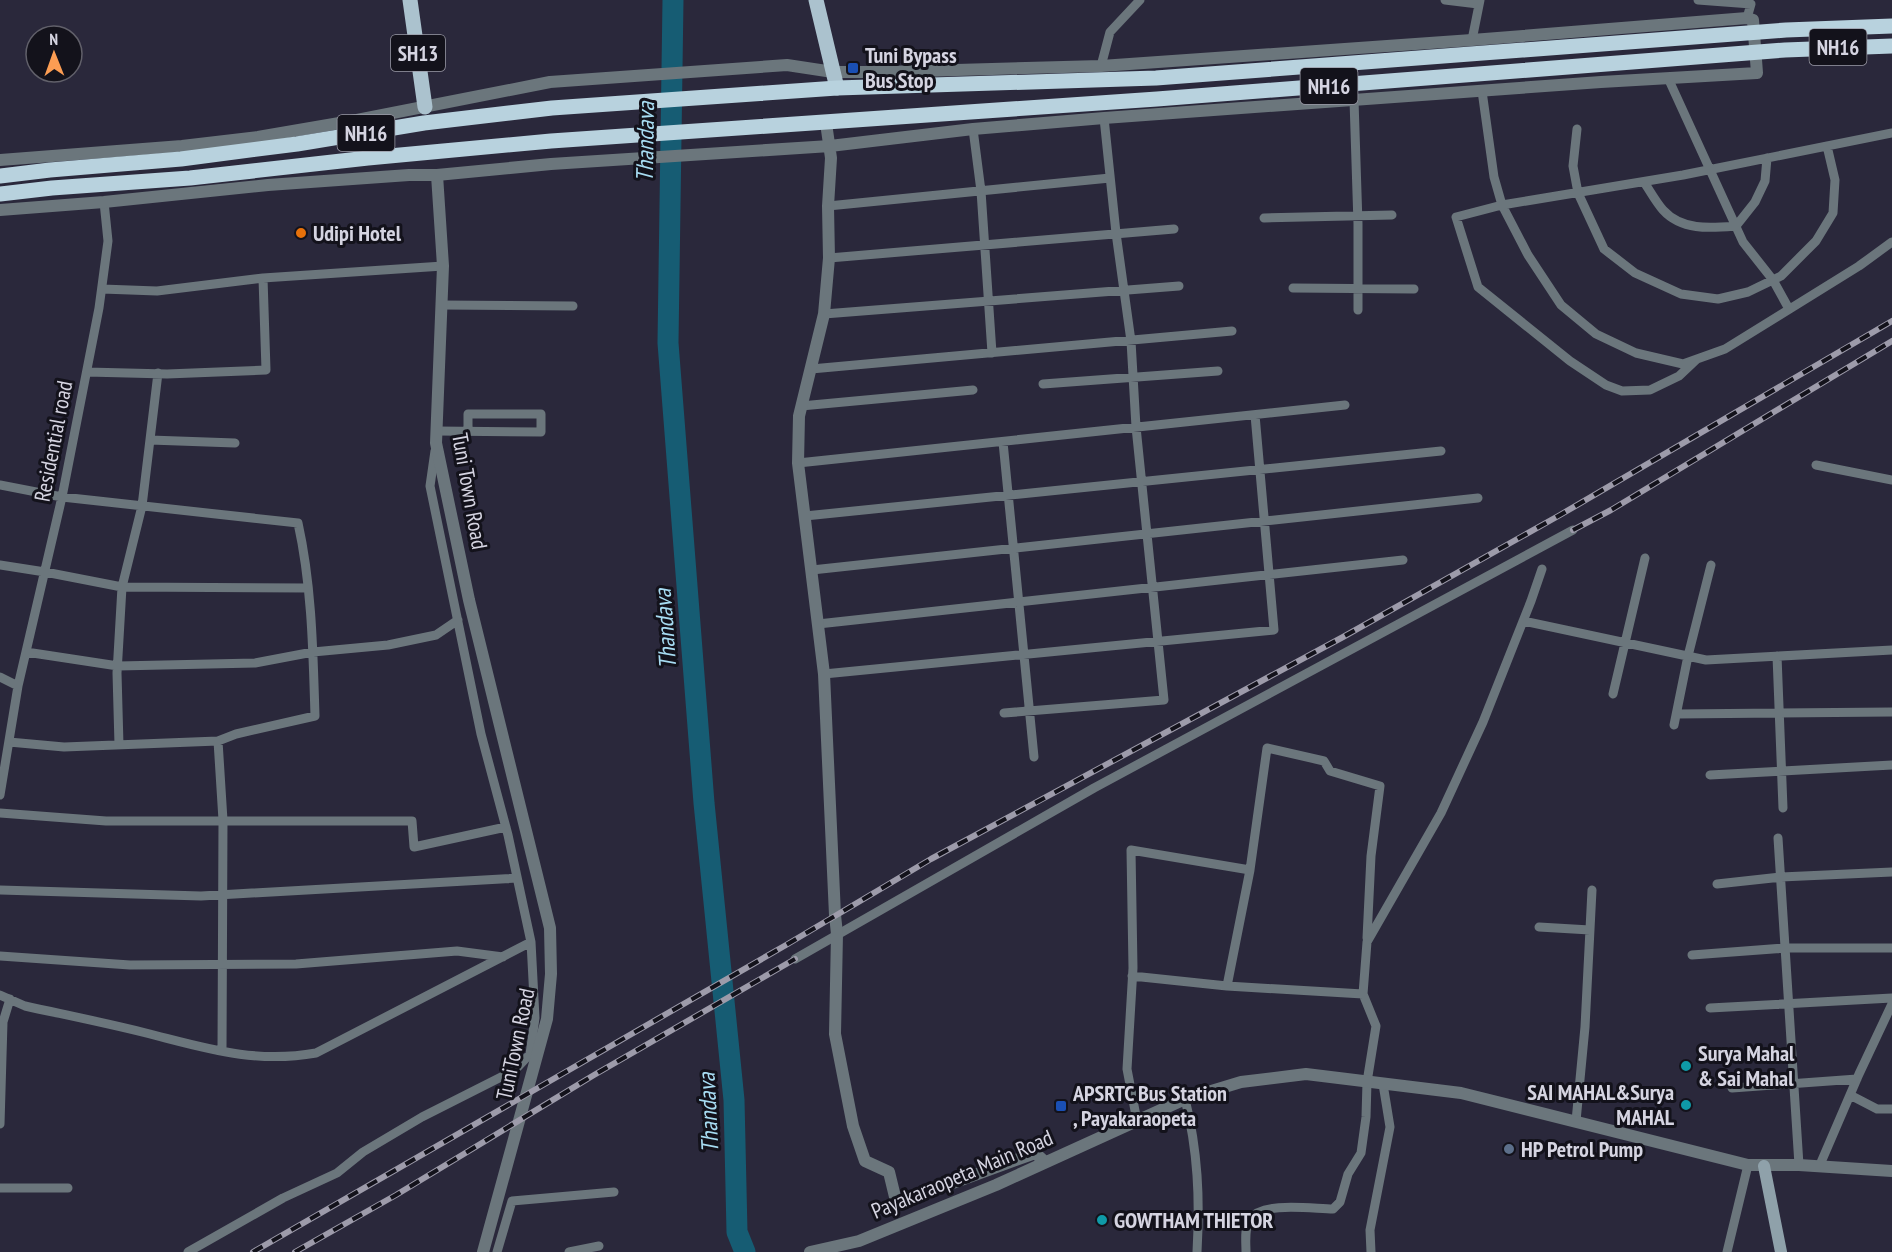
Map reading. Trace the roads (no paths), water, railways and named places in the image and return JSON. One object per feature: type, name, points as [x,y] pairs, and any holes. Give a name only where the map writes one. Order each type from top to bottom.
[{"type":"highway","name":"NH16","points":[[7,175],[250,150],[424,123],[552,108],[837,88],[1156,78],[1786,30],[1892,26]]},
{"type":"highway","name":"NH16","points":[[0,194],[190,178],[551,141],[1371,83],[1785,50],[1892,46]]},
{"type":"main road","name":"SH13","points":[[410,0],[425,107]]},
{"type":"main road","points":[[816,0],[837,88]]},
{"type":"main road","points":[[1764,1166],[1781,1252]]},
{"type":"street","points":[[1101,66],[1110,32],[1140,0]]},
{"type":"street","points":[[1445,0],[1479,2],[1472,40]]},
{"type":"street","points":[[1698,0],[1751,4],[1747,18]]},
{"type":"street","points":[[0,160],[182,146],[258,137],[550,82],[787,65],[833,72],[1101,66],[1747,18],[1753,20],[1757,73],[1104,118],[973,129],[830,146],[551,164],[437,175],[268,184],[104,202],[0,210]]},
{"type":"street","points":[[1668,78],[1743,242],[1773,280],[1790,309]]},
{"type":"street","points":[[1482,91],[1494,177],[1502,206],[1528,255],[1561,305],[1596,334],[1636,353],[1683,364],[1725,349],[1859,266],[1891,242],[1892,232]]},
{"type":"street","points":[[1354,100],[1358,310]]},
{"type":"street","points":[[1004,713],[1164,700],[1136,428],[1131,341],[1116,233],[1104,118]]},
{"type":"street","points":[[826,123],[831,158],[828,206],[829,258],[824,314],[799,416],[798,463],[824,674],[837,934],[834,1034],[853,1126],[865,1161],[889,1172],[897,1205],[1035,1153],[1045,1162]]},
{"type":"street","points":[[973,129],[981,191],[992,353]]},
{"type":"street","points":[[1577,129],[1573,166],[1578,193],[1604,249],[1635,273],[1672,290],[1682,294],[1718,299],[1748,292],[1781,276],[1816,241],[1833,213],[1835,180],[1827,146]]},
{"type":"street","points":[[1697,359],[1679,376],[1650,390],[1622,392],[1606,385],[1570,361],[1478,287],[1456,217],[1502,206],[1709,170],[1892,133]]},
{"type":"street","points":[[1644,182],[1664,211],[1682,223],[1706,229],[1736,226],[1755,202],[1765,181],[1767,158]]},
{"type":"street","name":"Tuni Town Road","points":[[437,175],[443,266],[436,437],[469,600],[520,808]]},
{"type":"street","points":[[828,206],[1110,178]]},
{"type":"street","name":"Residential road","points":[[1,788],[18,686],[62,497],[102,289],[108,242],[104,202]]},
{"type":"street","points":[[1264,218],[1392,215]]},
{"type":"street","points":[[829,258],[1174,229]]},
{"type":"street","points":[[102,289],[157,291],[262,278],[443,266]]},
{"type":"street","points":[[87,372],[266,370],[262,278]]},
{"type":"street","points":[[824,314],[1179,286]]},
{"type":"street","points":[[1293,288],[1414,289]]},
{"type":"street","points":[[441,305],[573,306]]},
{"type":"street","points":[[811,369],[1232,331]]},
{"type":"street","points":[[1043,384],[1218,371]]},
{"type":"street","points":[[119,745],[118,666],[122,587],[142,506],[158,373]]},
{"type":"street","points":[[801,406],[973,390]]},
{"type":"street","points":[[798,463],[1345,405]]},
{"type":"street","points":[[188,1252],[283,1198],[337,1173],[363,1152],[422,1117],[515,1070],[530,1053],[535,1018],[531,942],[506,827],[481,734],[430,486],[436,437],[468,431],[541,432],[541,414],[468,414],[468,431]]},
{"type":"street","points":[[824,674],[1274,630],[1255,415]]},
{"type":"street","points":[[150,440],[235,443]]},
{"type":"street","points":[[1003,442],[1034,757]]},
{"type":"street","points":[[805,516],[1442,451]]},
{"type":"street","points":[[1816,465],[1892,480]]},
{"type":"street","points":[[0,485],[62,497],[298,523],[305,554],[313,652],[315,716],[236,734],[218,741],[64,747],[9,742]]},
{"type":"street","points":[[812,570],[1478,498]]},
{"type":"street","points":[[795,959],[1094,788],[1573,530]]},
{"type":"street","points":[[1613,694],[1645,558]]},
{"type":"street","points":[[818,624],[1403,560]]},
{"type":"street","points":[[1674,725],[1688,656],[1711,565]]},
{"type":"street","points":[[0,566],[122,587],[308,588]]},
{"type":"street","points":[[1367,942],[1441,813],[1483,722],[1542,569]]},
{"type":"street","points":[[26,652],[118,666],[255,663],[313,652],[388,645],[436,634],[458,620]]},
{"type":"street","points":[[1523,621],[1706,660],[1892,650]]},
{"type":"street","points":[[1777,656],[1783,808]]},
{"type":"street","points":[[0,676],[18,686]]},
{"type":"street","points":[[1677,714],[1892,712]]},
{"type":"street","points":[[218,741],[222,820],[224,964],[222,1051]]},
{"type":"street","points":[[1227,986],[1250,870],[1267,748],[1324,761],[1330,771],[1380,786],[1371,856],[1363,994],[1376,1026],[1367,1082],[1366,1117],[1361,1153],[1348,1174],[1340,1202],[1333,1209],[1277,1207],[1259,1213],[1251,1218],[1247,1226],[1246,1252]]},
{"type":"street","points":[[1710,774],[1892,765]]},
{"type":"street","name":"TuniTown Road","points":[[483,1252],[547,1019],[550,985],[550,928],[520,808]]},
{"type":"street","points":[[0,813],[106,821],[412,821],[414,847],[506,827]]},
{"type":"street","points":[[1778,838],[1799,1166]]},
{"type":"street","points":[[1137,1121],[1126,1069],[1132,976],[1131,850],[1250,870]]},
{"type":"street","points":[[1718,884],[1780,877],[1892,872]]},
{"type":"street","points":[[0,890],[201,897],[517,878]]},
{"type":"street","points":[[1576,1121],[1585,1027],[1592,890]]},
{"type":"street","points":[[1539,927],[1590,930]]},
{"type":"street","points":[[0,995],[25,1006],[222,1051],[256,1057],[290,1057],[316,1053],[531,942]]},
{"type":"street","points":[[1692,955],[1785,948],[1892,948]]},
{"type":"street","points":[[0,956],[130,965],[296,964],[457,951],[504,957]]},
{"type":"street","points":[[1132,976],[1227,986],[1363,994]]},
{"type":"street","points":[[1710,1008],[1892,998]]},
{"type":"street","points":[[0,1124],[3,1022],[10,999]]},
{"type":"street","points":[[1819,1167],[1892,1004]]},
{"type":"street","name":"Payakaraopeta Main Road","points":[[810,1252],[854,1242],[996,1185],[1185,1099],[1241,1082],[1306,1074],[1461,1093],[1748,1166],[1799,1166],[1892,1172]]},
{"type":"street","points":[[1732,1088],[1857,1079]]},
{"type":"street","points":[[1371,1252],[1370,1230],[1390,1127],[1383,1084]]},
{"type":"street","points":[[1850,1095],[1877,1109],[1892,1109]]},
{"type":"street","points":[[1185,1099],[1194,1134],[1198,1181],[1197,1252]]},
{"type":"street","points":[[1727,1252],[1748,1166]]},
{"type":"street","points":[[0,1188],[68,1188]]},
{"type":"street","points":[[497,1252],[512,1201],[614,1192]]},
{"type":"street","points":[[569,1252],[598,1246]]},
{"type":"waterway","name":"Thandava","points":[[673,0],[668,343],[704,803],[734,1100],[737,1232],[745,1252]]},
{"type":"railway","points":[[253,1252],[931,859],[1343,637],[1560,515],[1892,321]]},
{"type":"railway","points":[[1573,530],[1611,510],[1892,341]]},
{"type":"railway","points":[[295,1252],[396,1195],[594,1075],[795,959]]},
{"type":"place","name":"Tuni Bypass Bus Stop","points":[[853,68]]},
{"type":"place","name":"Udipi Hotel","points":[[301,233]]},
{"type":"place","name":"Surya Mahal & Sai Mahal","points":[[1686,1066]]},
{"type":"place","name":"SAI MAHAL&Surya MAHAL","points":[[1686,1105]]},
{"type":"place","name":"APSRTC Bus Station , Payakaraopeta","points":[[1061,1106]]},
{"type":"place","name":"HP Petrol Pump","points":[[1509,1149]]},
{"type":"place","name":"GOWTHAM THIETOR","points":[[1102,1220]]}]
